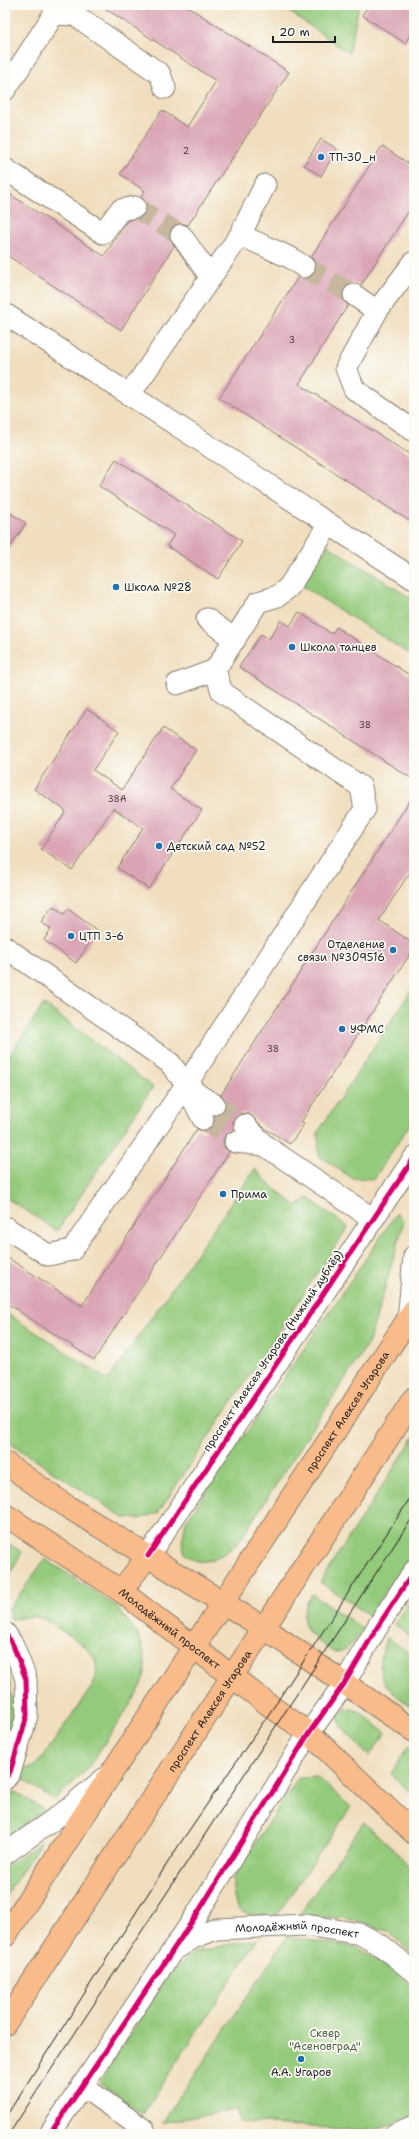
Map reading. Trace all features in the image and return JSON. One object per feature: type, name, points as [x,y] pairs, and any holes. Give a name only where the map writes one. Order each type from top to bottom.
[{"type":"main road","name":"проспект Алексея Угарова","points":[[5,1936],[411,1315]]},
{"type":"main road","name":"проспект Алексея Угарова","points":[[5,2024],[414,1398]]},
{"type":"main road","points":[[5,1463],[68,1506],[222,1604],[264,1628],[414,1731]]},
{"type":"main road","name":"Молодёжный проспект","points":[[5,1515],[121,1591],[233,1675],[273,1708],[309,1733],[414,1833]]},
{"type":"main road","points":[[121,1591],[148,1556]]},
{"type":"street","points":[[6,88],[54,14],[75,15],[160,74],[165,88]]},
{"type":"street","points":[[5,169],[103,233],[120,210],[135,207]]},
{"type":"street","points":[[130,394],[240,235],[265,185]]},
{"type":"street","points":[[181,235],[211,278]]},
{"type":"street","points":[[240,235],[291,258],[304,267]]},
{"type":"street","points":[[414,262],[377,311],[346,368],[354,389],[414,431]]},
{"type":"street","points":[[354,295],[377,311]]},
{"type":"street","points":[[5,314],[414,579]]},
{"type":"street","points":[[177,684],[215,670],[258,602],[278,596],[289,587],[329,524]]},
{"type":"street","points":[[207,619],[235,640]]},
{"type":"street","points":[[5,1227],[48,1255],[72,1250],[186,1085],[365,809],[361,787],[222,692],[215,670]]},
{"type":"street","points":[[5,946],[170,1062],[186,1085],[203,1099],[209,1112]]},
{"type":"street","points":[[240,1133],[264,1145],[373,1219]]},
{"type":"street","name":"проспект Алексея Угарова (Нижний дублёр)","points":[[148,1556],[414,1158]]},
{"type":"street","points":[[411,1315],[414,1256]]},
{"type":"street","points":[[50,2134],[173,1951],[309,1733],[344,1684],[378,1626],[414,1571]]},
{"type":"street","points":[[5,1633],[13,1645],[26,1679],[27,1716],[10,1772],[5,1779]]},
{"type":"street","points":[[5,1854],[64,1812],[113,1771]]},
{"type":"street","name":"Молодёжный проспект","points":[[173,1951],[193,1938],[216,1929],[306,1925],[360,1934],[382,1946],[414,1972]]},
{"type":"street","points":[[82,2086],[143,2129],[146,2134]]},
{"type":"street","points":[[395,2134],[414,2126]]},
{"type":"green space","points":[[280,5],[359,5],[349,53]]},
{"type":"green space","points":[[327,545],[414,600],[414,657],[302,586]]},
{"type":"green space","points":[[414,986],[414,1118],[374,1179],[352,1178],[319,1156],[318,1132]]},
{"type":"green space","points":[[44,1004],[153,1087],[57,1231],[5,1197],[5,1051],[10,1054]]},
{"type":"green space","points":[[255,1169],[271,1186],[297,1206],[308,1198],[348,1227],[158,1513],[140,1519],[124,1518],[5,1440],[5,1312],[108,1380]]},
{"type":"green space","points":[[397,1213],[404,1222],[369,1342],[238,1543],[224,1553],[208,1561],[194,1560],[185,1554],[182,1542],[186,1521]]},
{"type":"green space","points":[[414,1437],[414,1550],[370,1616],[320,1582]]},
{"type":"green space","points":[[5,1541],[22,1552],[5,1585]]},
{"type":"green space","points":[[45,1559],[116,1606],[138,1635],[143,1649],[146,1670],[138,1693],[86,1771],[54,1800],[20,1777],[25,1769],[35,1766],[45,1754],[93,1685],[96,1675],[96,1666],[90,1652],[85,1647],[45,1620],[38,1617],[11,1619],[8,1610]]},
{"type":"green space","points":[[312,1594],[363,1629],[353,1643],[343,1651],[336,1652],[328,1649],[310,1633],[306,1627],[303,1616]]},
{"type":"green space","points":[[414,1595],[414,1639],[394,1624]]},
{"type":"green space","points":[[387,1638],[414,1656],[414,1698],[409,1705],[385,1684],[382,1677],[380,1670],[381,1661]]},
{"type":"green space","points":[[5,1662],[10,1682],[12,1713],[5,1743]]},
{"type":"green space","points":[[347,1708],[359,1711],[386,1733],[369,1756],[342,1727],[337,1716]]},
{"type":"green space","points":[[408,1746],[414,1751],[414,1796],[391,1774]]},
{"type":"green space","points":[[317,1777],[351,1807],[277,1915],[256,1916],[242,1911],[237,1906],[234,1899],[233,1878],[298,1778]]},
{"type":"green space","points":[[14,1791],[44,1810],[5,1839],[5,1806]]},
{"type":"green space","points":[[364,1822],[403,1859],[414,1875],[414,1956],[388,1931],[348,1919],[299,1915]]},
{"type":"green space","points":[[41,1842],[5,1897],[5,1867]]},
{"type":"green space","name":"Сквер \"Асеновград\"","points":[[287,1937],[356,1947],[397,1972],[414,1989],[414,2117],[378,2128],[358,2130],[239,2122],[237,2109],[162,2123]]},
{"type":"green space","points":[[257,1940],[143,2114],[99,2083],[169,1974],[194,1953],[234,1943]]},
{"type":"building","points":[[100,5],[185,5],[289,72],[188,225],[180,223],[170,230],[169,236],[174,246],[121,330],[5,254],[5,191],[104,256],[127,221],[143,216],[146,210],[147,204],[141,197],[145,191],[120,174],[162,110],[187,127],[216,81]]},
{"type":"building","points":[[369,5],[414,5],[414,29],[405,43],[362,15]]},
{"type":"building","name":"ТП-30_н","points":[[321,139],[337,149],[321,176],[304,165]]},
{"type":"building","points":[[382,146],[414,167],[414,216],[408,212],[361,285],[349,284],[344,288],[343,300],[348,305],[299,384],[414,457],[414,524],[219,398],[298,277],[309,278],[314,273],[315,262],[311,257]]},
{"type":"building","points":[[116,459],[242,541],[218,579],[167,546],[174,535],[99,486]]},
{"type":"building","points":[[5,510],[26,523],[5,555]]},
{"type":"building","points":[[299,612],[332,634],[336,627],[414,678],[414,780],[239,667],[261,634],[269,639],[281,620],[290,626]]},
{"type":"building","points":[[87,709],[119,731],[93,770],[122,790],[163,728],[196,750],[170,789],[202,810],[149,889],[117,868],[143,828],[113,808],[72,870],[41,849],[66,811],[34,789]]},
{"type":"building","points":[[414,794],[414,866],[379,920],[414,944],[414,948],[301,1122],[304,1124],[290,1144],[263,1127],[249,1114],[242,1113],[236,1117],[233,1122],[235,1130],[226,1135],[223,1140],[224,1147],[229,1152],[94,1360],[5,1302],[5,1256],[82,1306],[197,1129],[203,1131],[209,1129],[213,1125],[214,1116],[220,1114],[224,1110],[226,1103],[221,1095]]},
{"type":"building","name":"ЦТП 3-6","points":[[53,906],[64,914],[68,909],[98,931],[76,963],[44,940],[51,929],[41,922]]},
{"type":"tunnel","points":[[135,207],[181,235]]},
{"type":"tunnel","points":[[304,267],[354,295]]},
{"type":"tunnel","points":[[214,1104],[245,1125]]},
{"type":"tunnel","points":[[203,1119],[235,1142]]},
{"type":"tram line","points":[[5,2118],[179,1845],[273,1708],[414,1492]]},
{"type":"tram line","points":[[9,2134],[414,1515]]},
{"type":"cycle path","points":[[148,1556],[414,1158]]},
{"type":"cycle path","points":[[50,2134],[197,1914],[309,1733],[344,1684],[378,1626],[414,1571]]},
{"type":"cycle path","points":[[5,1633],[13,1645],[26,1679],[27,1716],[10,1772],[5,1779]]},
{"type":"place","name":"ТП-30_н","points":[[321,157]]},
{"type":"place","name":"Школа №28","points":[[116,587]]},
{"type":"place","name":"Школа танцев","points":[[292,647]]},
{"type":"place","name":"Детский сад №52","points":[[159,846]]},
{"type":"place","name":"ЦТП 3-6","points":[[71,936]]},
{"type":"place","name":"Отделение связи №309516","points":[[393,950]]},
{"type":"place","name":"УФМС","points":[[342,1029]]},
{"type":"place","name":"Прима","points":[[223,1194]]},
{"type":"place","name":"А.А. Угаров","points":[[301,2059]]}]
